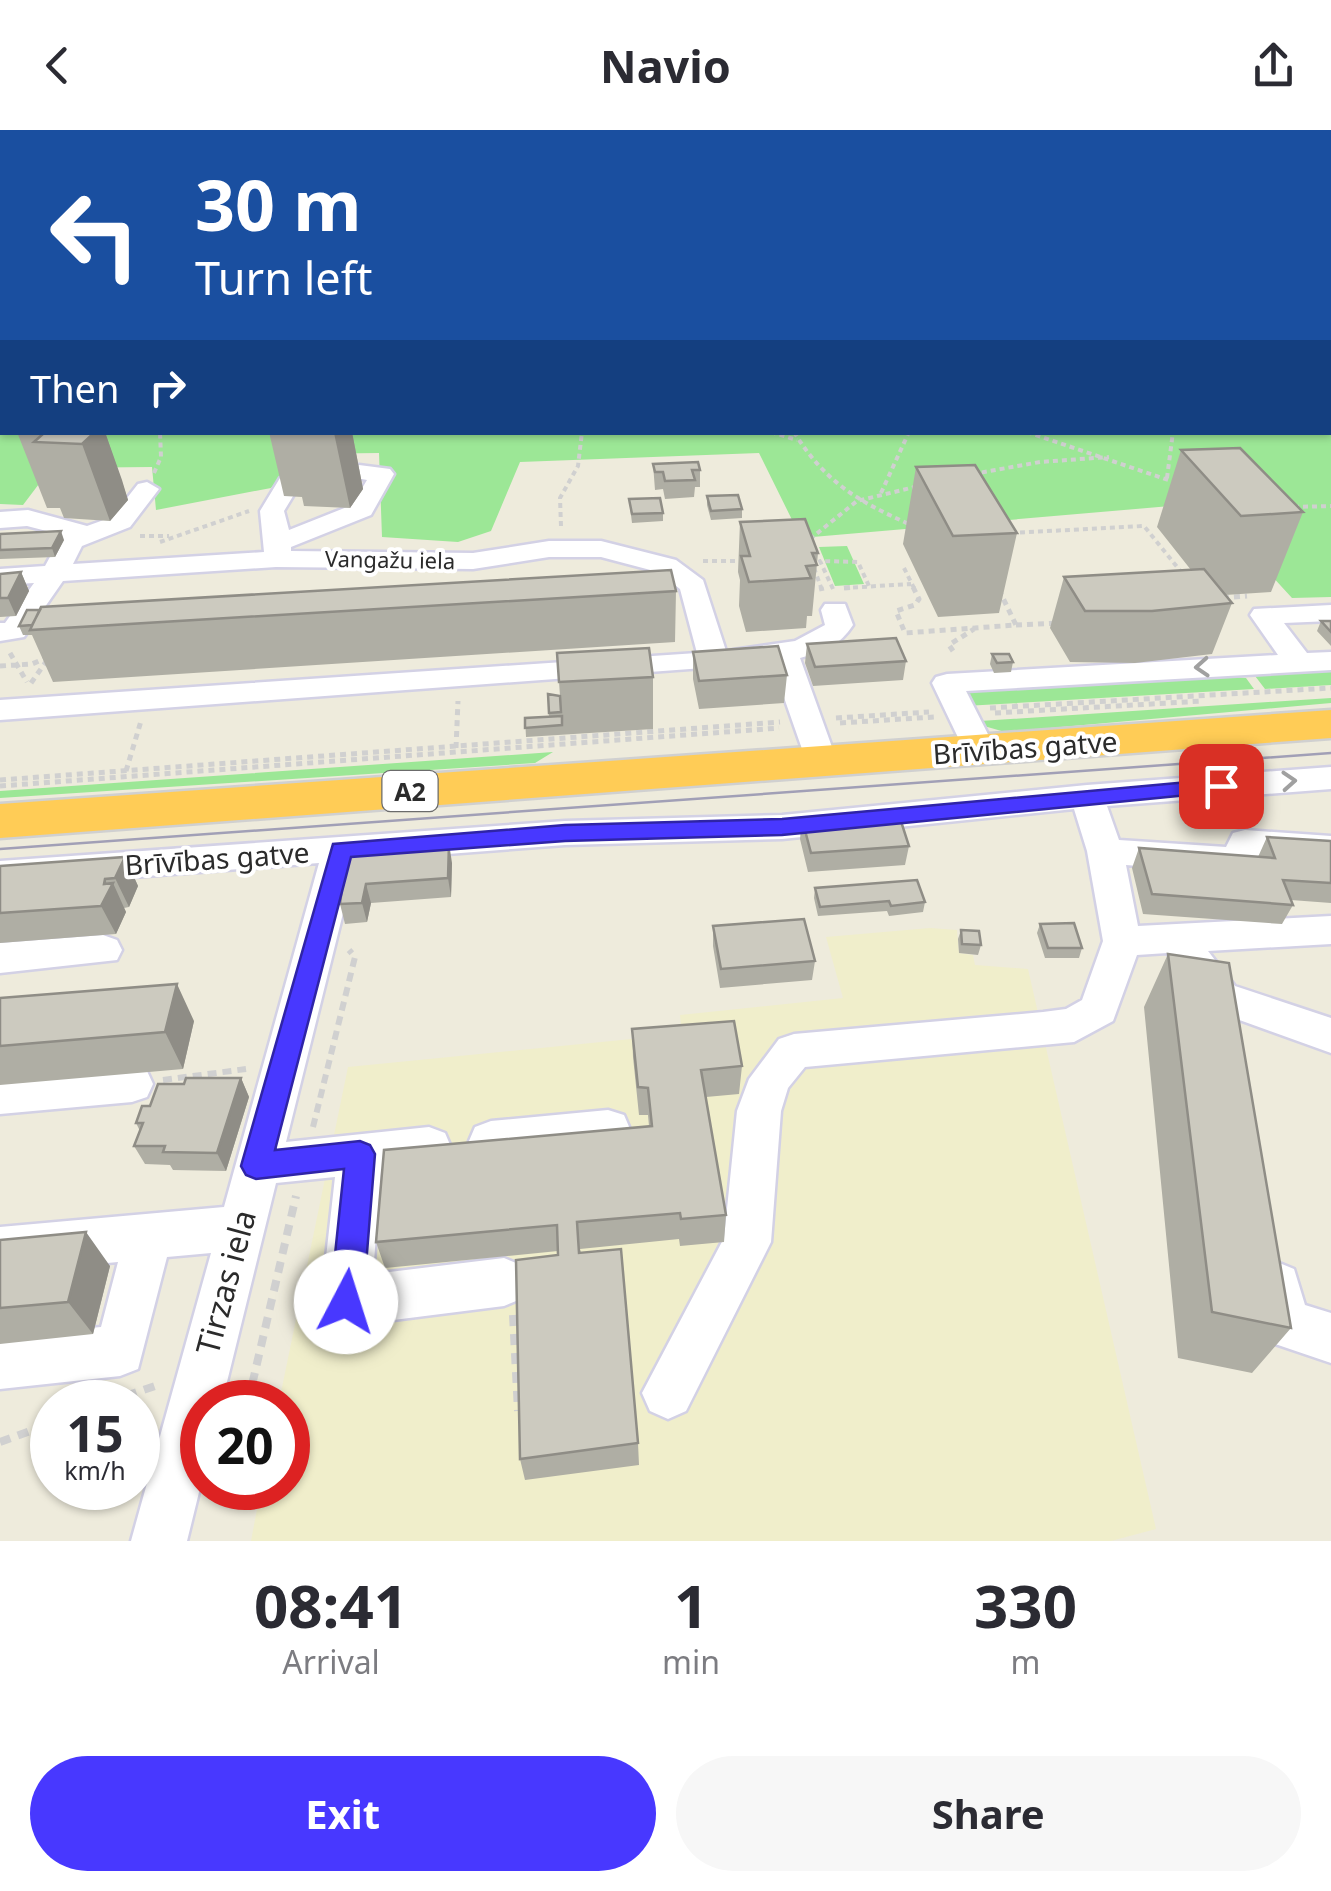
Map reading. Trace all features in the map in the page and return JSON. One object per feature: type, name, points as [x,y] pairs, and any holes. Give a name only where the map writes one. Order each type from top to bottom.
[{"type":"highway","name":"Brīvības gatve","points":[[0,821],[812,735],[967,725],[1331,724]]},
{"type":"street","points":[[282,492],[272,511],[277,551],[362,510],[382,474],[359,472]]},
{"type":"street","points":[[72,540],[121,522],[138,492]]},
{"type":"street","points":[[0,520],[28,518],[77,531],[54,574],[7,631]]},
{"type":"street","name":"Vangažu iela","points":[[0,577],[277,551],[473,561],[567,548],[601,549],[678,572],[692,586],[714,661]]},
{"type":"street","points":[[0,710],[783,653],[810,647],[835,632],[839,624],[830,606]]},
{"type":"street","points":[[1299,664],[1264,615],[1331,613]]},
{"type":"street","points":[[783,653],[812,735]]},
{"type":"street","points":[[967,725],[947,683],[1331,662]]},
{"type":"street","name":"Brīvības gatve","points":[[2,877],[565,833],[782,827],[1087,796],[1331,778]]},
{"type":"street","points":[[668,1393],[747,1242],[759,1111],[770,1079],[794,1051],[1074,1025],[1098,1010],[1122,941],[1105,851],[1087,796]]},
{"type":"street","points":[[1105,851],[1240,861],[1245,842],[1331,848]]},
{"type":"street","name":"Tirzas iela","points":[[159,1541],[238,1228],[341,849]]},
{"type":"street","points":[[1122,941],[1331,930]]},
{"type":"street","points":[[1178,940],[1228,1018],[1277,1014],[1331,1036]]},
{"type":"street","points":[[0,958],[103,950]]},
{"type":"street","points":[[0,1096],[132,1084]]},
{"type":"street","points":[[256,1166],[608,1129]]},
{"type":"street","points":[[360,1154],[346,1302],[510,1304]]},
{"type":"street","points":[[0,1250],[238,1228]]},
{"type":"street","points":[[0,1362],[120,1351],[148,1236]]},
{"type":"street","points":[[1271,1247],[1284,1323],[1331,1338]]},
{"type":"path","points":[[138,492],[161,457],[160,435]]},
{"type":"path","points":[[567,548],[557,513],[561,489],[578,467],[582,435]]},
{"type":"path","points":[[782,435],[800,440]]},
{"type":"path","points":[[796,435],[811,460],[858,501],[906,524],[921,526]]},
{"type":"path","points":[[881,495],[908,435]]},
{"type":"path","points":[[1036,435],[1109,457],[1180,486]]},
{"type":"path","points":[[1167,478],[1173,435]]},
{"type":"path","points":[[965,475],[1040,462],[1109,457]]},
{"type":"path","points":[[805,543],[858,501],[932,483]]},
{"type":"path","points":[[160,542],[282,492]]},
{"type":"path","points":[[1282,508],[1331,506]]},
{"type":"path","points":[[1006,533],[1156,523]]},
{"type":"path","points":[[1144,526],[1191,584]]},
{"type":"path","points":[[688,560],[757,562]]},
{"type":"path","points":[[869,586],[858,562],[820,560],[831,589],[911,584]]},
{"type":"path","points":[[812,562],[830,606]]},
{"type":"path","points":[[904,568],[918,599],[916,605],[896,611],[906,633],[1065,622]]},
{"type":"path","points":[[993,581],[1016,625]]},
{"type":"path","points":[[1220,598],[1256,596]]},
{"type":"path","points":[[953,651],[949,644],[977,628]]},
{"type":"path","points":[[0,666],[16,665],[32,664],[50,656],[30,687],[16,665],[10,654],[7,631]]},
{"type":"path","points":[[1227,666],[1234,673],[1250,676],[1262,692]]},
{"type":"path","points":[[456,748],[459,679]]},
{"type":"path","points":[[967,725],[1262,692],[1331,691]]},
{"type":"path","points":[[0,783],[770,726],[812,735],[967,725],[1331,691]]},
{"type":"path","points":[[126,771],[148,700]]},
{"type":"path","points":[[770,726],[773,740]]},
{"type":"path","points":[[0,783],[770,726]]},
{"type":"path","points":[[132,1084],[284,1063]]},
{"type":"path","points":[[510,1304],[518,1411]]},
{"type":"path","points":[[160,1383],[203,1368]]},
{"type":"path","points":[[0,1442],[30,1431]]},
{"type":"shaded area","points":[[930,928],[957,930],[959,953],[973,955],[975,965],[1028,969],[1156,1529],[1111,1541],[251,1541],[257,1510],[310,1510],[310,1380],[284,1380],[348,1067],[682,1034],[680,1015],[843,998],[826,937]]},
{"type":"green space","points":[[0,435],[1331,435],[1331,597],[1292,598],[1205,503],[801,538],[759,453],[520,462],[491,531],[458,542],[382,537],[379,453],[298,454],[271,488],[156,510],[152,467],[51,468],[23,505],[0,504]]},
{"type":"green space","points":[[847,546],[864,584],[835,586],[819,547]]},
{"type":"green space","points":[[1331,667],[1331,685],[1265,689],[1252,672]]},
{"type":"green space","points":[[1227,672],[1246,678],[1254,689],[965,706],[956,688]]},
{"type":"green space","points":[[1331,698],[1331,703],[1005,732],[980,721]]},
{"type":"green space","points":[[553,752],[535,763],[0,798],[0,791]]},
{"type":"building","points":[[42,435],[92,435],[82,444],[34,442]]},
{"type":"building","points":[[1240,448],[1303,512],[1241,516],[1181,450]]},
{"type":"building","points":[[698,462],[700,470],[692,470],[695,480],[665,481],[663,472],[655,472],[653,464]]},
{"type":"building","points":[[975,465],[1017,533],[953,536],[916,467]]},
{"type":"building","points":[[738,495],[742,509],[711,511],[707,496]]},
{"type":"building","points":[[660,498],[663,513],[632,514],[629,499]]},
{"type":"building","points":[[805,519],[818,553],[812,553],[817,565],[806,566],[811,578],[749,582],[741,556],[750,556],[740,522]]},
{"type":"building","points":[[61,531],[52,548],[0,550],[0,534]]},
{"type":"building","points":[[1204,569],[1232,603],[1152,611],[1085,611],[1064,577]]},
{"type":"building","points":[[671,570],[676,591],[30,630],[41,607]]},
{"type":"building","points":[[21,572],[8,598],[0,598],[0,574]]},
{"type":"building","points":[[27,610],[40,610],[32,625],[19,626]]},
{"type":"building","points":[[896,638],[906,661],[815,667],[807,644]]},
{"type":"building","points":[[778,646],[787,675],[699,681],[693,652]]},
{"type":"building","points":[[649,648],[653,677],[559,682],[557,653]]},
{"type":"building","points":[[992,654],[1009,654],[1013,662],[997,663]]},
{"type":"building","points":[[548,694],[560,696],[561,712],[549,713]]},
{"type":"building","points":[[562,716],[562,725],[525,728],[525,718]]},
{"type":"building","points":[[898,812],[909,846],[811,853],[802,819]]},
{"type":"building","points":[[1267,837],[1331,841],[1331,883],[1283,880],[1293,905],[1152,894],[1139,848],[1275,858]]},
{"type":"building","points":[[449,843],[448,878],[366,884],[362,903],[340,904],[346,856],[353,851]]},
{"type":"building","points":[[125,857],[115,878],[105,879],[104,884],[113,883],[101,906],[0,913],[0,866]]},
{"type":"building","points":[[917,880],[925,902],[891,906],[889,901],[820,907],[815,888]]},
{"type":"building","points":[[804,919],[815,961],[721,969],[713,926]]},
{"type":"building","points":[[1074,923],[1082,948],[1048,948],[1040,924]]},
{"type":"building","points":[[961,930],[979,931],[981,945],[962,944]]},
{"type":"building","points":[[1168,954],[1229,963],[1291,1328],[1212,1312]]},
{"type":"building","points":[[177,984],[165,1032],[0,1046],[0,998]]},
{"type":"building","points":[[734,1021],[742,1066],[701,1070],[726,1215],[681,1219],[680,1213],[577,1222],[579,1253],[621,1249],[638,1443],[520,1459],[516,1260],[558,1255],[557,1225],[376,1242],[384,1150],[652,1126],[648,1088],[638,1087],[632,1029]]},
{"type":"building","points":[[186,1078],[241,1078],[217,1153],[163,1152],[165,1146],[134,1146],[143,1123],[136,1123],[142,1106],[150,1106],[158,1084],[184,1084]]},
{"type":"building","points":[[86,1232],[68,1302],[0,1308],[0,1240]]},
{"type":"tram line","points":[[0,849],[1331,753]]},
{"type":"route","points":[[346,1302],[360,1154],[256,1166],[341,849],[565,833],[782,827],[1221,786]]}]
